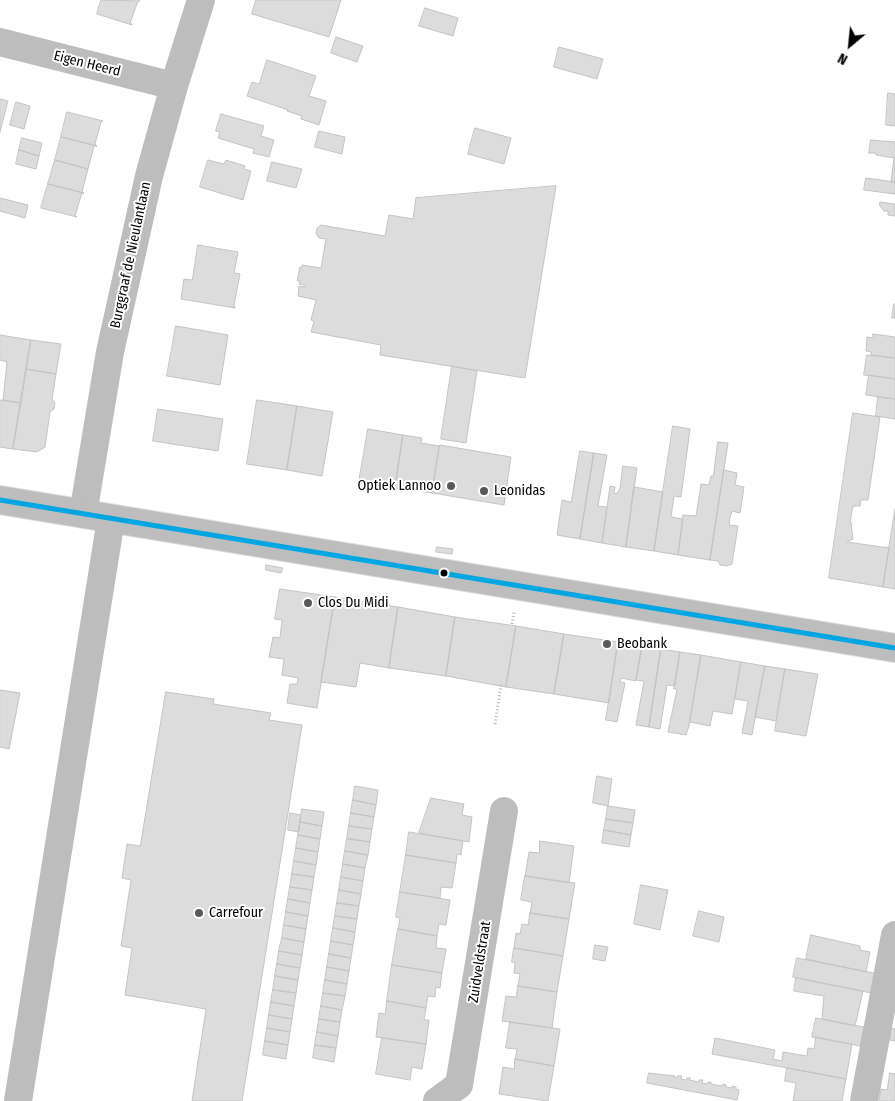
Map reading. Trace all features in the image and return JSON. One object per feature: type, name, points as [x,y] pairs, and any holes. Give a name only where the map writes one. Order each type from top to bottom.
[{"type":"street","name":"Burggraaf de Nieulantlaan","points":[[83,514],[110,352],[126,274],[149,176],[174,86],[201,0]]},
{"type":"street","name":"Eigen Heerd","points":[[0,42],[174,86]]},
{"type":"street","points":[[0,500],[895,648]]},
{"type":"street","points":[[18,1101],[111,519]]},
{"type":"street","name":"Zuidveldstraat","points":[[437,1101],[459,1085],[504,811]]},
{"type":"street","points":[[864,1101],[895,935]]},
{"type":"path","points":[[495,724],[501,685]]},
{"type":"building","points":[[101,0],[140,1],[138,1],[130,23],[132,25],[97,14]]},
{"type":"building","points":[[256,0],[341,0],[329,37],[252,14]]},
{"type":"building","points":[[425,8],[458,18],[453,36],[419,26]]},
{"type":"building","points":[[336,37],[363,46],[357,62],[331,53]]},
{"type":"building","points":[[559,47],[603,59],[597,79],[554,67]]},
{"type":"building","points":[[267,60],[316,76],[309,96],[326,101],[319,125],[301,119],[302,116],[288,110],[247,96],[252,82],[259,84]]},
{"type":"building","points":[[888,93],[895,94],[895,126],[886,125]]},
{"type":"building","points":[[0,99],[8,101],[0,132]]},
{"type":"building","points":[[16,102],[30,106],[24,129],[10,125]]},
{"type":"building","points":[[67,112],[103,121],[101,122],[95,144],[97,146],[61,137]]},
{"type":"building","points":[[221,114],[264,126],[261,136],[274,140],[269,157],[253,153],[254,149],[218,138],[220,132],[216,131]]},
{"type":"building","points":[[475,128],[511,138],[504,164],[468,154]]},
{"type":"building","points":[[319,131],[345,137],[342,154],[315,147]]},
{"type":"building","points":[[61,137],[97,146],[94,146],[88,169],[55,160]]},
{"type":"building","points":[[22,138],[42,143],[39,156],[19,150]]},
{"type":"building","points":[[871,140],[895,142],[895,182],[891,182],[894,158],[869,153]]},
{"type":"building","points":[[19,150],[39,156],[36,169],[16,164]]},
{"type":"building","points":[[55,160],[88,169],[82,192],[84,193],[48,184]]},
{"type":"building","points":[[208,160],[224,164],[226,160],[245,166],[244,169],[251,171],[243,200],[200,187]]},
{"type":"building","points":[[272,162],[302,169],[296,188],[267,181]]},
{"type":"building","points":[[866,178],[895,182],[895,194],[864,190]]},
{"type":"building","points":[[48,184],[84,193],[82,193],[75,216],[77,217],[41,208]]},
{"type":"building","points":[[556,186],[525,378],[380,355],[381,345],[311,332],[314,321],[311,320],[316,300],[298,296],[299,286],[305,287],[305,285],[299,284],[300,281],[297,281],[302,265],[321,268],[326,239],[319,238],[316,234],[317,228],[321,225],[385,236],[389,215],[413,219],[416,198]]},
{"type":"building","points":[[0,198],[28,205],[25,218],[0,211]]},
{"type":"building","points":[[880,202],[895,204],[895,216],[888,215],[888,211],[884,211],[880,206]]},
{"type":"building","points":[[198,245],[238,252],[234,273],[240,274],[235,308],[181,299],[184,279],[192,280]]},
{"type":"building","points":[[894,304],[895,318],[892,318]]},
{"type":"building","points":[[176,326],[228,335],[220,385],[167,376]]},
{"type":"building","points":[[873,334],[895,337],[895,358],[871,355],[871,352],[866,351],[867,337],[873,338]]},
{"type":"building","points":[[0,335],[31,340],[21,403],[3,400],[7,362],[0,360]]},
{"type":"building","points":[[31,340],[61,344],[56,374],[26,369]]},
{"type":"building","points":[[867,355],[895,358],[895,379],[864,375]]},
{"type":"building","points":[[452,366],[477,371],[466,443],[441,439]]},
{"type":"building","points":[[26,369],[56,374],[52,399],[55,403],[54,409],[50,412],[45,447],[37,452],[13,449]]},
{"type":"building","points":[[869,375],[895,379],[895,399],[866,395]]},
{"type":"building","points":[[878,397],[895,399],[895,419],[876,416]]},
{"type":"building","points":[[0,400],[21,403],[13,449],[0,447]]},
{"type":"building","points":[[257,400],[297,406],[287,470],[247,464]]},
{"type":"building","points":[[297,406],[333,412],[322,476],[287,470]]},
{"type":"building","points":[[158,409],[223,419],[218,451],[153,441]]},
{"type":"building","points":[[853,413],[880,417],[868,500],[861,500],[860,506],[853,506],[850,522],[853,539],[847,542],[889,548],[883,587],[829,578]]},
{"type":"building","points":[[673,426],[690,429],[681,497],[674,496],[671,517],[683,519],[678,555],[654,551]]},
{"type":"building","points":[[368,429],[403,435],[395,488],[359,482]]},
{"type":"building","points":[[403,435],[422,438],[421,443],[439,446],[432,493],[395,488]]},
{"type":"building","points":[[718,442],[728,443],[710,560],[678,555],[683,515],[696,516],[701,484],[709,485],[711,476],[713,476]]},
{"type":"building","points":[[440,445],[511,457],[504,505],[432,493]]},
{"type":"building","points":[[580,451],[594,453],[580,539],[557,535],[562,500],[571,502]]},
{"type":"building","points":[[594,453],[607,455],[598,506],[607,507],[602,543],[580,539]]},
{"type":"building","points":[[623,466],[637,468],[626,547],[602,543],[610,486],[615,487],[614,493],[617,494],[620,488]]},
{"type":"building","points":[[724,470],[737,473],[735,485],[744,487],[740,513],[732,511],[730,518],[729,525],[738,526],[732,564],[727,566],[720,565],[718,561],[710,560]]},
{"type":"building","points":[[634,487],[663,492],[654,551],[626,547]]},
{"type":"building","points":[[895,509],[895,589],[883,587]]},
{"type":"building","points":[[437,547],[453,549],[452,554],[436,552]]},
{"type":"building","points":[[266,565],[283,568],[281,573],[266,570]]},
{"type":"building","points":[[280,589],[335,597],[317,708],[287,703],[290,684],[297,684],[298,678],[282,675],[284,659],[269,657],[273,637],[280,638],[282,620],[275,619]]},
{"type":"building","points":[[335,597],[398,607],[389,668],[360,663],[356,687],[321,682]]},
{"type":"building","points":[[398,607],[455,617],[446,676],[389,668]]},
{"type":"building","points":[[455,617],[516,626],[506,687],[446,676]]},
{"type":"building","points":[[516,626],[564,634],[554,694],[506,687]]},
{"type":"building","points":[[564,634],[618,642],[609,703],[554,694]]},
{"type":"building","points":[[618,642],[642,646],[636,681],[621,678],[620,682],[625,683],[617,722],[606,720]]},
{"type":"building","points":[[642,646],[661,649],[649,727],[636,725],[644,681],[636,680]]},
{"type":"building","points":[[661,649],[680,652],[675,686],[667,685],[660,729],[649,727]]},
{"type":"building","points":[[680,652],[701,655],[686,735],[668,732],[677,689],[674,689]]},
{"type":"building","points":[[701,655],[741,662],[732,714],[713,711],[710,726],[690,722]]},
{"type":"building","points":[[741,662],[765,666],[752,735],[742,733],[748,701],[735,699]]},
{"type":"building","points":[[765,666],[785,669],[776,721],[755,717]]},
{"type":"building","points":[[785,669],[818,674],[806,736],[775,731]]},
{"type":"building","points":[[0,690],[20,693],[9,749],[0,747]]},
{"type":"building","name":"Carrefour","points":[[166,692],[214,699],[213,704],[271,713],[269,720],[302,725],[242,1101],[192,1101],[206,1009],[125,995],[132,948],[121,946],[131,880],[122,878],[127,844],[140,846]]},
{"type":"building","points":[[597,776],[612,779],[608,806],[593,803]]},
{"type":"building","points":[[355,786],[378,790],[376,805],[353,800]]},
{"type":"building","points":[[431,798],[464,804],[462,815],[472,817],[469,842],[419,833]]},
{"type":"building","points":[[353,800],[376,805],[374,817],[351,813]]},
{"type":"building","points":[[608,806],[635,810],[633,823],[606,819]]},
{"type":"building","points":[[302,809],[324,812],[322,826],[300,822]]},
{"type":"building","points":[[290,813],[301,815],[299,832],[288,830]]},
{"type":"building","points":[[351,813],[374,817],[372,829],[349,826]]},
{"type":"building","points":[[606,819],[633,823],[631,835],[604,830]]},
{"type":"building","points":[[300,822],[322,826],[320,839],[298,835]]},
{"type":"building","points":[[349,826],[372,829],[370,842],[347,838]]},
{"type":"building","points":[[604,830],[631,835],[629,847],[602,843]]},
{"type":"building","points":[[409,832],[463,841],[461,855],[457,854],[456,863],[406,855]]},
{"type":"building","points":[[298,835],[320,839],[318,852],[296,848]]},
{"type":"building","points":[[347,839],[370,842],[368,855],[345,851]]},
{"type":"building","points":[[540,841],[574,846],[569,883],[525,876],[529,852],[539,853]]},
{"type":"building","points":[[296,848],[318,852],[316,865],[294,861]]},
{"type":"building","points":[[345,851],[368,855],[365,868],[343,864]]},
{"type":"building","points":[[406,855],[456,863],[452,888],[441,887],[440,898],[400,892]]},
{"type":"building","points":[[294,861],[316,865],[314,877],[292,874]]},
{"type":"building","points":[[343,864],[365,868],[363,881],[341,877]]},
{"type":"building","points":[[292,874],[314,877],[312,890],[290,887]]},
{"type":"building","points":[[525,876],[575,883],[569,919],[530,913],[532,902],[521,900]]},
{"type":"building","points":[[341,877],[363,881],[361,894],[339,890]]},
{"type":"building","points":[[641,885],[668,890],[660,930],[634,924]]},
{"type":"building","points":[[290,887],[312,890],[310,903],[288,899]]},
{"type":"building","points":[[339,890],[361,894],[359,906],[337,903]]},
{"type":"building","points":[[400,892],[450,900],[446,925],[439,924],[437,936],[398,929],[400,918],[396,917]]},
{"type":"building","points":[[288,899],[310,903],[308,916],[286,912]]},
{"type":"building","points":[[337,903],[359,906],[357,919],[335,916]]},
{"type":"building","points":[[699,911],[724,917],[719,942],[693,936]]},
{"type":"building","points":[[286,912],[308,916],[306,929],[284,925]]},
{"type":"building","points":[[530,913],[569,919],[563,956],[514,948],[516,933],[520,934],[522,924],[528,925]]},
{"type":"building","points":[[335,916],[357,919],[355,932],[333,928]]},
{"type":"building","points":[[284,925],[306,929],[304,942],[282,938]]},
{"type":"building","points":[[333,928],[355,932],[353,945],[331,941]]},
{"type":"building","points":[[398,929],[437,936],[436,948],[446,949],[442,973],[392,965]]},
{"type":"building","points":[[811,935],[860,946],[860,950],[870,952],[866,972],[806,959]]},
{"type":"building","points":[[282,938],[304,942],[302,955],[279,951]]},
{"type":"building","points":[[331,941],[353,945],[351,958],[329,954]]},
{"type":"building","points":[[595,945],[608,947],[605,961],[593,959]]},
{"type":"building","points":[[514,948],[563,956],[557,992],[518,986],[520,974],[514,973],[515,963],[512,962]]},
{"type":"building","points":[[279,951],[302,955],[300,968],[277,964]]},
{"type":"building","points":[[329,954],[351,958],[349,971],[327,967]]},
{"type":"building","points":[[797,958],[874,973],[871,993],[793,977]]},
{"type":"building","points":[[277,964],[300,968],[298,980],[275,976]]},
{"type":"building","points":[[392,965],[442,973],[440,988],[436,987],[435,997],[428,996],[426,1008],[387,1001]]},
{"type":"building","points":[[327,967],[349,971],[347,984],[325,980]]},
{"type":"building","points":[[275,976],[298,980],[296,993],[273,990]]},
{"type":"building","points":[[796,978],[863,991],[855,1026],[822,1019],[824,996],[794,991]]},
{"type":"building","points":[[325,980],[347,984],[345,996],[323,993]]},
{"type":"building","points":[[518,986],[557,992],[552,1028],[502,1021],[506,996],[516,997]]},
{"type":"building","points":[[273,990],[296,993],[294,1006],[271,1002]]},
{"type":"building","points":[[323,993],[345,996],[342,1010],[321,1006]]},
{"type":"building","points":[[387,1001],[426,1008],[424,1020],[429,1020],[426,1044],[376,1037],[379,1013],[385,1014]]},
{"type":"building","points":[[271,1002],[294,1006],[292,1019],[269,1015]]},
{"type":"building","points":[[321,1006],[342,1010],[340,1022],[319,1019]]},
{"type":"building","points":[[269,1015],[292,1019],[290,1032],[267,1028]]},
{"type":"building","points":[[816,1018],[864,1027],[860,1046],[812,1037]]},
{"type":"building","points":[[319,1019],[340,1022],[338,1036],[317,1032]]},
{"type":"building","points":[[510,1022],[560,1029],[554,1066],[515,1059],[517,1049],[506,1048]]},
{"type":"building","points":[[267,1028],[290,1032],[288,1045],[265,1041]]},
{"type":"building","points":[[892,1028],[895,1029],[895,1041],[890,1040]]},
{"type":"building","points":[[317,1032],[338,1036],[336,1048],[315,1045]]},
{"type":"building","points":[[816,1037],[852,1044],[846,1079],[712,1054],[715,1038],[775,1050],[773,1059],[782,1061],[783,1052],[807,1056],[808,1048],[814,1049]]},
{"type":"building","points":[[382,1038],[426,1044],[422,1069],[412,1067],[410,1080],[376,1074]]},
{"type":"building","points":[[265,1041],[288,1045],[286,1059],[263,1055]]},
{"type":"building","points":[[315,1045],[336,1048],[334,1062],[313,1058]]},
{"type":"building","points":[[515,1059],[554,1066],[548,1101],[499,1094],[503,1067],[514,1069]]},
{"type":"building","points":[[787,1068],[846,1079],[842,1101],[793,1101],[796,1083],[785,1081]]},
{"type":"building","points":[[649,1073],[675,1076],[674,1078],[682,1076],[681,1079],[686,1080],[690,1078],[690,1080],[698,1082],[703,1080],[702,1083],[707,1084],[711,1082],[711,1084],[726,1085],[726,1087],[736,1087],[739,1090],[737,1100],[647,1083]]},
{"type":"building","points":[[890,1073],[895,1074],[895,1101],[879,1101],[881,1089],[887,1090]]},
{"type":"transit line","points":[[0,500],[895,648]]},
{"type":"place","name":"Optiek Lannoo","points":[[451,486]]},
{"type":"place","name":"Leonidas","points":[[484,491]]},
{"type":"place","name":"Clos Du Midi","points":[[308,603]]},
{"type":"place","name":"Beobank","points":[[607,644]]},
{"type":"place","name":"Carrefour","points":[[199,913]]}]
